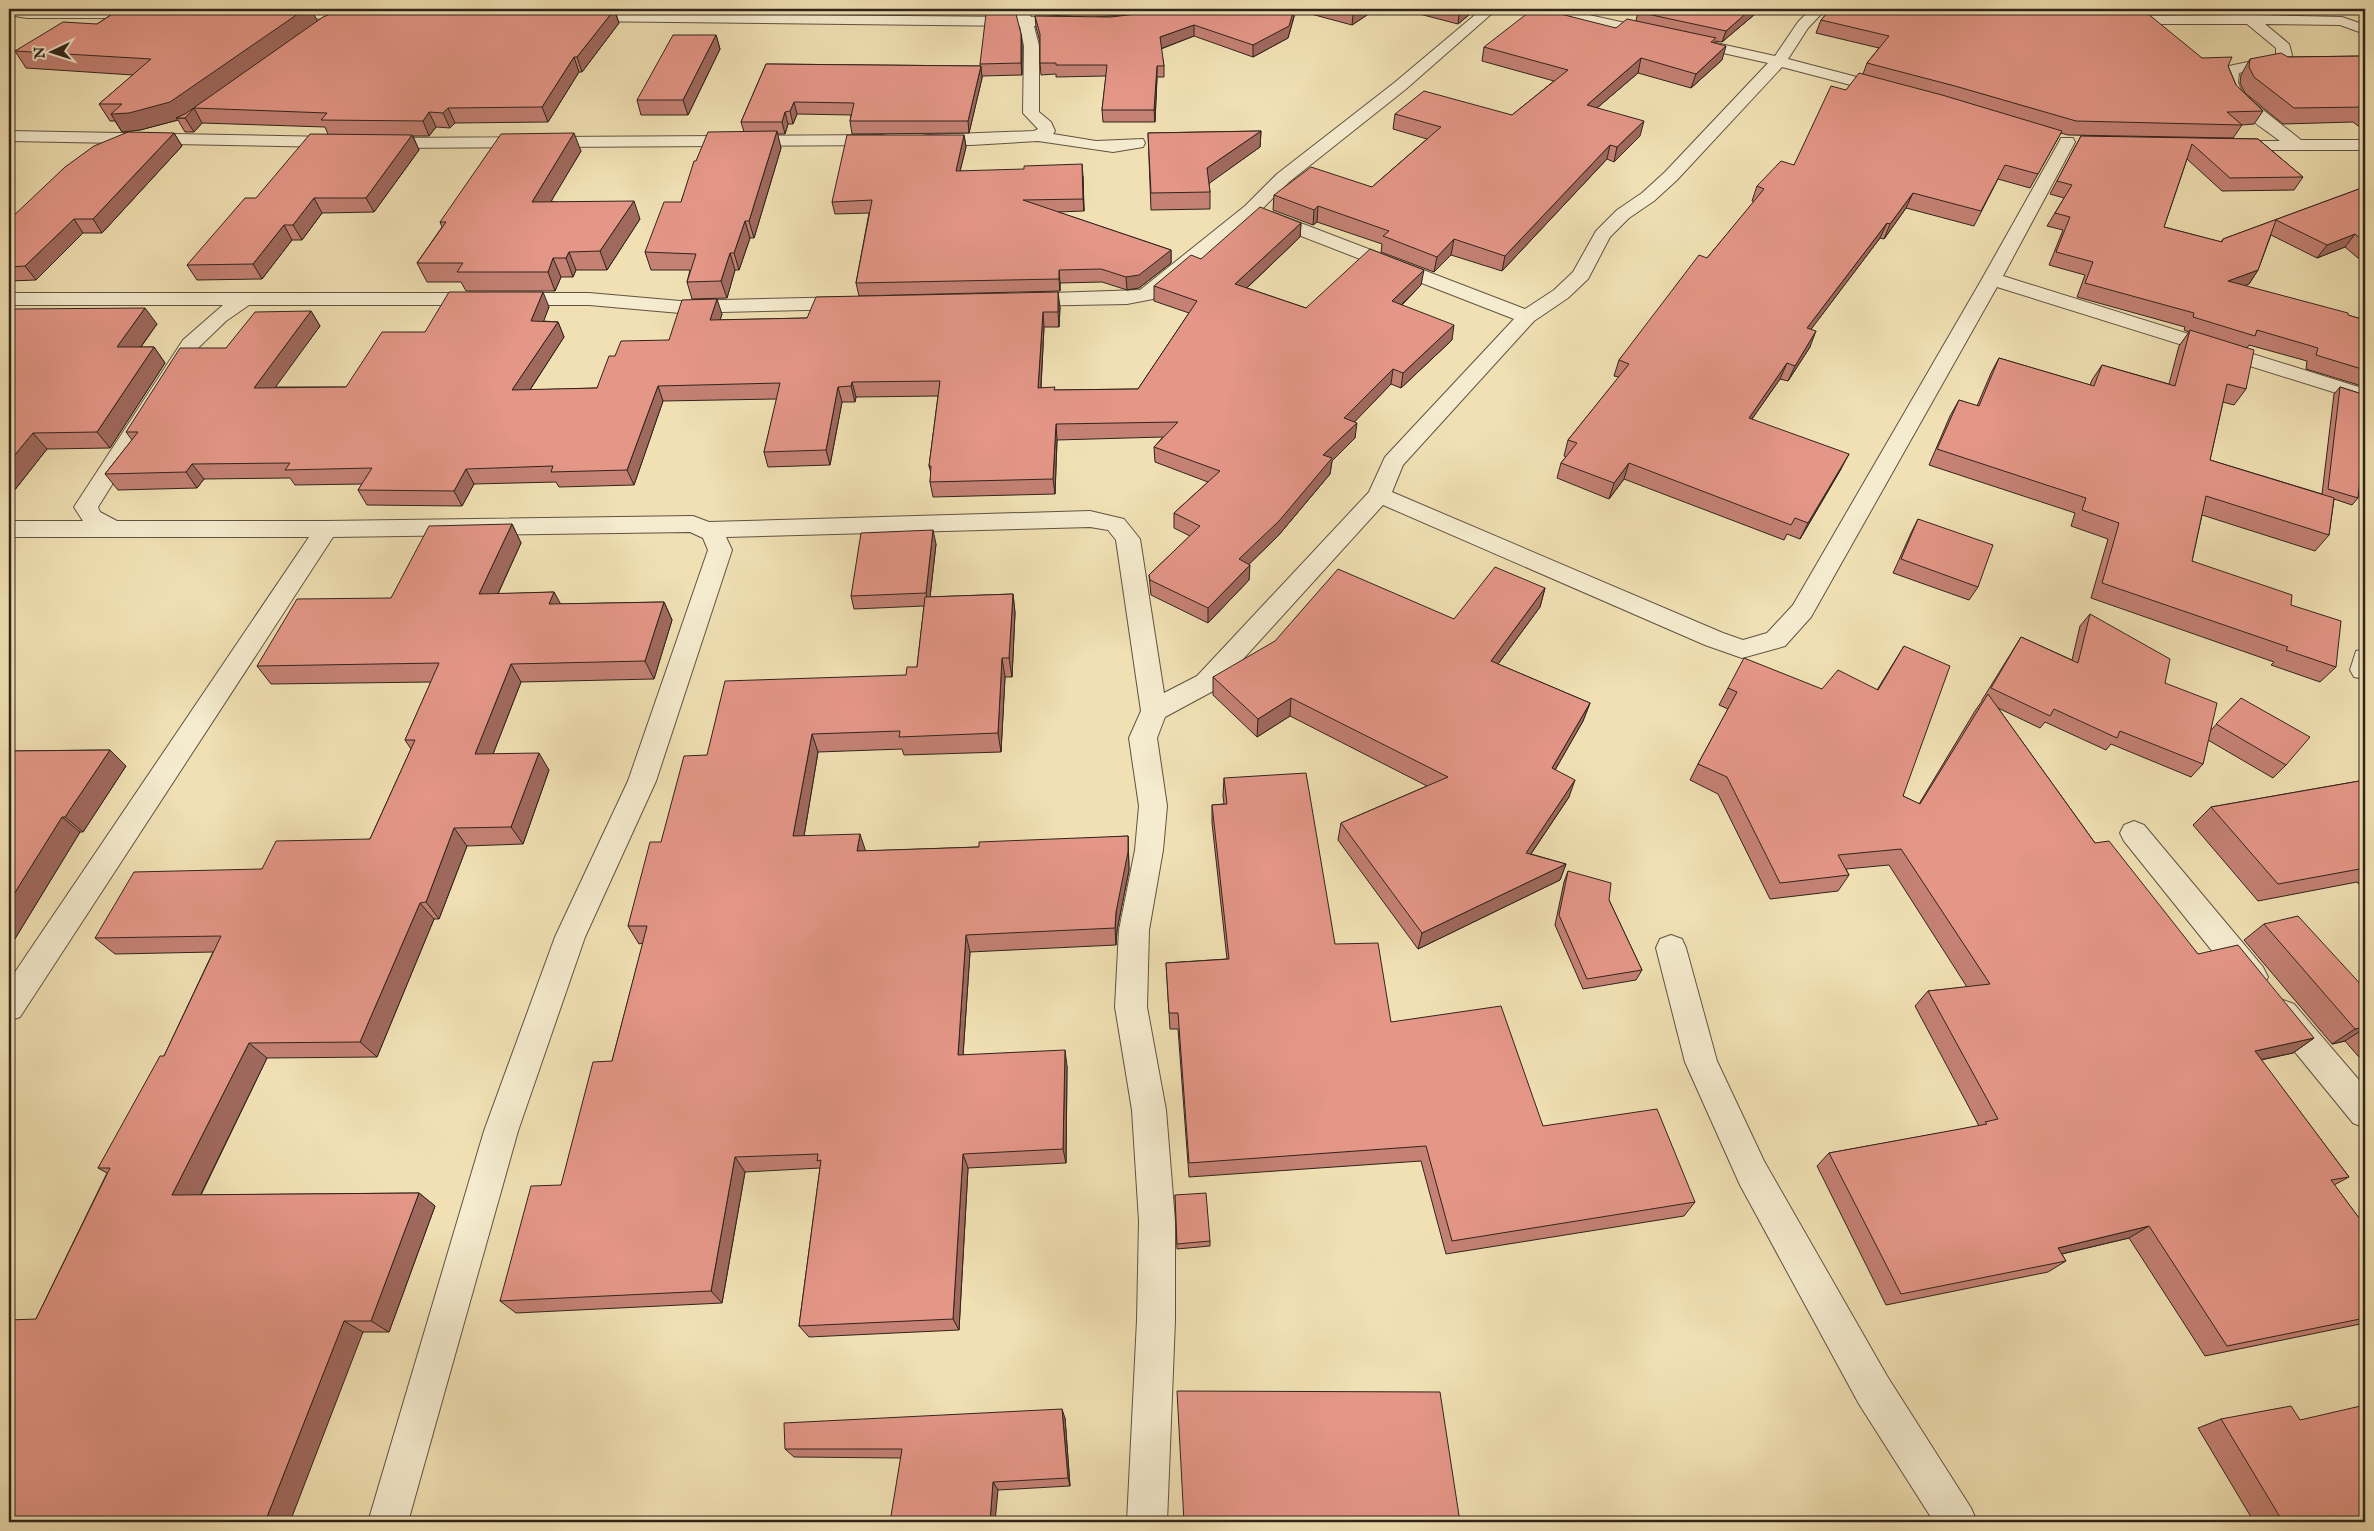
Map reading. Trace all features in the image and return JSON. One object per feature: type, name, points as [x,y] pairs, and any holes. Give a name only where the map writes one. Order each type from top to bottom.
[{"type":"street","points":[[998,301],[1128,298],[1146,295],[1251,210],[1284,178],[1400,86],[1490,9]]},
{"type":"street","points":[[1543,9],[1779,61],[1904,94]]},
{"type":"street","points":[[1154,711],[1206,683],[1379,495],[1393,462],[1527,317],[1561,294],[1581,275],[1602,236],[1623,214],[1648,197],[1671,176],[1779,61],[1803,25],[1820,9]]},
{"type":"street","points":[[2236,9],[2284,47],[2284,55],[2281,60],[2234,69],[2230,73],[2228,80],[2236,96],[2298,146]]},
{"type":"street","points":[[9,11],[63,14],[166,14]]},
{"type":"street","points":[[563,16],[759,13],[1023,14],[1093,22]]},
{"type":"street","points":[[258,14],[378,16]]},
{"type":"street","points":[[304,14],[320,29],[349,16]]},
{"type":"street","points":[[1023,14],[1033,60],[1030,98],[1031,113],[1045,125],[1047,131],[1038,136]]},
{"type":"street","points":[[2342,21],[2352,16],[2365,16]]},
{"type":"street","points":[[2105,20],[2250,19],[2342,21],[2365,30]]},
{"type":"street","points":[[90,156],[111,145],[167,132],[187,124]]},
{"type":"street","points":[[9,136],[383,143],[971,140],[1038,136],[1096,146],[1113,147],[1137,143]]},
{"type":"street","points":[[1379,495],[1714,639],[1742,649],[1776,640],[1802,611],[1992,279],[2068,140]]},
{"type":"street","points":[[2214,146],[2365,144]]},
{"type":"street","points":[[1251,210],[1527,317]]},
{"type":"street","points":[[1992,279],[2365,396]]},
{"type":"street","points":[[9,299],[589,299],[680,306],[869,303]]},
{"type":"street","points":[[111,528],[92,517],[86,507],[190,344],[219,317],[243,300]]},
{"type":"street","points":[[707,530],[1090,519],[1116,524],[1128,539],[1154,711],[1143,738],[1152,806],[1148,850],[1134,930],[1131,1007],[1149,1110],[1156,1221],[1156,1320],[1147,1522]]},
{"type":"street","points":[[9,529],[326,529],[693,524],[713,533],[720,550],[642,781],[570,937],[501,1131],[388,1522]]},
{"type":"street","points":[[9,1007],[326,529]]},
{"type":"street","points":[[2134,833],[2365,1112]]},
{"type":"street","points":[[1671,948],[1702,1062],[1752,1172],[1874,1390],[1956,1522]]},
{"type":"building","points":[[120,9],[305,9],[170,102],[129,113],[111,114],[122,104],[99,104],[151,59],[15,51],[63,22],[97,24]]},
{"type":"building","points":[[343,9],[614,10],[577,57],[574,57],[542,107],[448,108],[443,113],[429,112],[423,121],[321,120],[327,113],[194,108],[185,118],[176,118],[185,114],[323,17]]},
{"type":"building","points":[[1157,9],[1294,9],[1289,26],[1253,45],[1194,25],[1160,37],[1164,66],[1157,66],[1154,110],[1102,110],[1107,65],[1056,65],[1056,63],[1040,63],[1040,34],[1035,16],[1111,17],[1145,13]]},
{"type":"building","points":[[1335,9],[1361,9],[1353,14]]},
{"type":"building","points":[[1438,9],[1465,9],[1459,14]]},
{"type":"building","points":[[1533,9],[1541,9],[1616,28],[1627,19],[1716,38],[1711,42],[1726,46],[1696,74],[1641,58],[1587,105],[1644,121],[1617,147],[1610,145],[1505,256],[1454,239],[1437,257],[1383,236],[1389,231],[1318,206],[1314,210],[1274,195],[1311,167],[1372,187],[1441,127],[1395,114],[1424,91],[1512,115],[1568,70],[1484,47]]},
{"type":"building","points":[[1642,9],[1751,9],[1726,31],[1638,12]]},
{"type":"building","points":[[1831,9],[2067,9],[2092,13],[2147,13],[2202,58],[2232,57],[2228,66],[2236,85],[2263,111],[2227,112],[2242,125],[2076,121],[1867,63],[1889,36],[1821,20]]},
{"type":"building","points":[[986,14],[1016,14],[1021,34],[1021,63],[980,64]]},
{"type":"building","points":[[673,35],[716,35],[683,100],[637,100]]},
{"type":"building","points":[[2281,53],[2288,57],[2365,56],[2365,108],[2294,108],[2254,77],[2249,67],[2250,59]]},
{"type":"building","points":[[766,64],[981,66],[968,121],[850,121],[854,103],[794,102],[790,111],[785,112],[782,122],[741,122]]},
{"type":"building","points":[[1859,73],[1942,95],[2062,131],[2038,174],[2005,165],[1981,211],[1913,193],[1890,224],[1887,223],[1807,328],[1816,331],[1795,366],[1787,363],[1749,418],[1849,454],[1808,523],[1795,518],[1791,525],[1629,463],[1614,483],[1561,463],[1577,443],[1568,440],[1629,364],[1619,360],[1699,255],[1707,258],[1764,189],[1757,186],[1781,161],[1794,165],[1831,86],[1846,90]]},
{"type":"building","points":[[777,131],[749,221],[745,221],[734,253],[730,253],[721,281],[687,282],[696,254],[645,252],[664,202],[681,202],[694,161],[696,161],[708,132]]},
{"type":"building","points":[[1261,131],[1207,168],[1210,192],[1151,193],[1148,133]]},
{"type":"building","points":[[128,132],[174,133],[93,219],[74,219],[25,266],[9,267],[9,220],[65,167],[94,146]]},
{"type":"building","points":[[574,133],[532,202],[634,201],[600,251],[569,252],[566,258],[553,258],[548,272],[457,272],[463,263],[417,263],[446,222],[440,222],[501,134]]},
{"type":"building","points":[[310,134],[412,135],[366,198],[314,198],[293,225],[284,225],[253,264],[187,265],[245,198],[256,198]]},
{"type":"building","points":[[847,135],[964,135],[956,171],[1024,169],[1024,166],[1082,164],[1083,199],[1023,200],[1171,250],[1139,275],[1126,277],[1101,269],[1059,270],[1059,279],[856,283],[872,200],[832,202]]},
{"type":"building","points":[[2081,136],[2258,139],[2303,177],[2230,178],[2192,144],[2164,227],[2222,242],[2223,239],[2359,189],[2365,194],[2365,243],[2355,234],[2327,245],[2276,220],[2258,270],[2228,281],[2348,313],[2348,315],[2365,320],[2365,370],[2316,355],[2318,348],[2257,330],[2255,336],[2193,317],[2194,313],[2085,283],[2093,262],[2056,252],[2070,217],[2055,213],[2072,185],[2057,181]]},
{"type":"building","points":[[1260,207],[1301,223],[1235,284],[1306,308],[1370,249],[1424,270],[1392,301],[1454,325],[1403,373],[1393,369],[1344,418],[1357,423],[1323,455],[1332,458],[1279,521],[1239,559],[1250,565],[1208,608],[1150,580],[1149,575],[1200,526],[1174,513],[1220,471],[1154,447],[1178,422],[1056,424],[1053,479],[930,482],[931,466],[929,466],[940,381],[852,382],[851,386],[838,387],[826,450],[764,452],[780,383],[658,386],[627,470],[551,472],[553,466],[466,469],[454,491],[358,490],[372,468],[285,470],[290,463],[192,464],[186,472],[105,474],[138,432],[126,432],[180,348],[226,348],[255,312],[311,311],[254,388],[346,387],[382,332],[425,332],[449,292],[543,292],[531,321],[558,322],[512,390],[597,388],[609,356],[615,356],[621,341],[669,340],[682,300],[717,299],[710,320],[807,318],[816,297],[1058,292],[1058,312],[1043,312],[1038,388],[1055,387],[1054,390],[1138,389],[1197,301],[1154,286],[1191,255],[1201,259]]},
{"type":"building","points":[[145,308],[117,347],[154,347],[97,432],[33,433],[9,462],[9,313],[13,309]]},
{"type":"building","points":[[2190,330],[2254,350],[2246,389],[2227,384],[2210,460],[2334,498],[2329,535],[2206,496],[2192,561],[2292,595],[2291,605],[2341,621],[2336,667],[2286,650],[2288,647],[2102,583],[2119,523],[2082,510],[2086,498],[1937,449],[1959,400],[1979,406],[1999,358],[2094,386],[2102,365],[2175,386]]},
{"type":"building","points":[[2340,387],[2365,395],[2365,437],[2358,498],[2328,489]]},
{"type":"building","points":[[1918,519],[1993,545],[1978,587],[1901,559]]},
{"type":"building","points":[[512,524],[479,594],[554,592],[549,604],[664,602],[645,661],[511,664],[475,754],[539,753],[511,827],[454,828],[426,902],[420,903],[360,1042],[249,1043],[172,1195],[419,1193],[371,1321],[344,1321],[265,1522],[9,1522],[9,1320],[36,1319],[110,1168],[98,1168],[160,1056],[164,1056],[221,936],[95,938],[134,872],[262,869],[276,841],[370,839],[415,740],[405,740],[439,663],[257,666],[297,599],[391,598],[429,526]]},
{"type":"building","points":[[933,530],[926,593],[851,596],[861,533]]},
{"type":"building","points":[[1495,567],[1545,588],[1491,661],[1590,703],[1552,768],[1575,780],[1526,853],[1566,864],[1422,933],[1341,823],[1448,777],[1291,698],[1258,719],[1213,677],[1275,641],[1338,569],[1454,619]]},
{"type":"building","points":[[1013,594],[1009,658],[1002,658],[998,733],[899,737],[900,731],[812,734],[793,836],[860,834],[857,851],[979,847],[979,842],[1128,836],[1128,852],[1116,912],[1115,928],[966,935],[958,1055],[1065,1050],[1063,1149],[963,1154],[953,1319],[799,1326],[821,1160],[817,1161],[818,1154],[735,1157],[711,1291],[500,1301],[531,1186],[561,1185],[593,1062],[612,1061],[647,926],[628,926],[650,842],[661,842],[684,756],[707,755],[725,681],[906,675],[907,667],[917,667],[925,597]]},
{"type":"building","points":[[2090,614],[2170,659],[2165,683],[2217,703],[2203,764],[2120,731],[2117,738],[2054,709],[2050,716],[1991,688],[2021,637],[2078,663]]},
{"type":"building","points":[[1904,646],[1950,666],[1903,796],[1920,804],[1988,694],[2095,843],[2109,841],[2198,954],[2238,945],[2314,1038],[2255,1051],[2349,1177],[2331,1180],[2365,1226],[2365,1318],[2227,1346],[2149,1226],[2058,1248],[2066,1261],[1901,1294],[1829,1153],[1987,1124],[1985,1122],[1998,1119],[1928,991],[1990,984],[1901,849],[1838,855],[1849,875],[1780,883],[1727,777],[1698,764],[1737,692],[1728,688],[1744,658],[1822,689],[1838,670],[1878,690]]},
{"type":"building","points":[[2241,698],[2310,737],[2286,765],[2216,724]]},
{"type":"building","points":[[110,750],[65,817],[62,817],[9,902],[9,751]]},
{"type":"building","points":[[1306,773],[1335,944],[1378,943],[1391,1022],[1501,1006],[1543,1126],[1657,1109],[1695,1202],[1452,1241],[1426,1146],[1189,1163],[1178,1013],[1169,1013],[1166,963],[1229,959],[1212,805],[1227,804],[1224,778]]},
{"type":"building","points":[[2365,780],[2365,868],[2278,884],[2211,807]]},
{"type":"building","points":[[1568,871],[1611,883],[1609,900],[1642,970],[1587,979],[1559,915]]},
{"type":"building","points":[[2298,916],[2365,989],[2365,1027],[2355,1029],[2264,924]]},
{"type":"building","points":[[1206,1193],[1210,1241],[1177,1244],[1175,1195]]},
{"type":"building","points":[[1177,1391],[1440,1392],[1460,1522],[1184,1522]]},
{"type":"building","points":[[2365,1405],[2365,1522],[2283,1522],[2221,1419],[2291,1406],[2300,1420]]},
{"type":"building","points":[[1062,1409],[1068,1478],[993,1482],[990,1522],[890,1522],[902,1449],[785,1449],[784,1423]]}]
